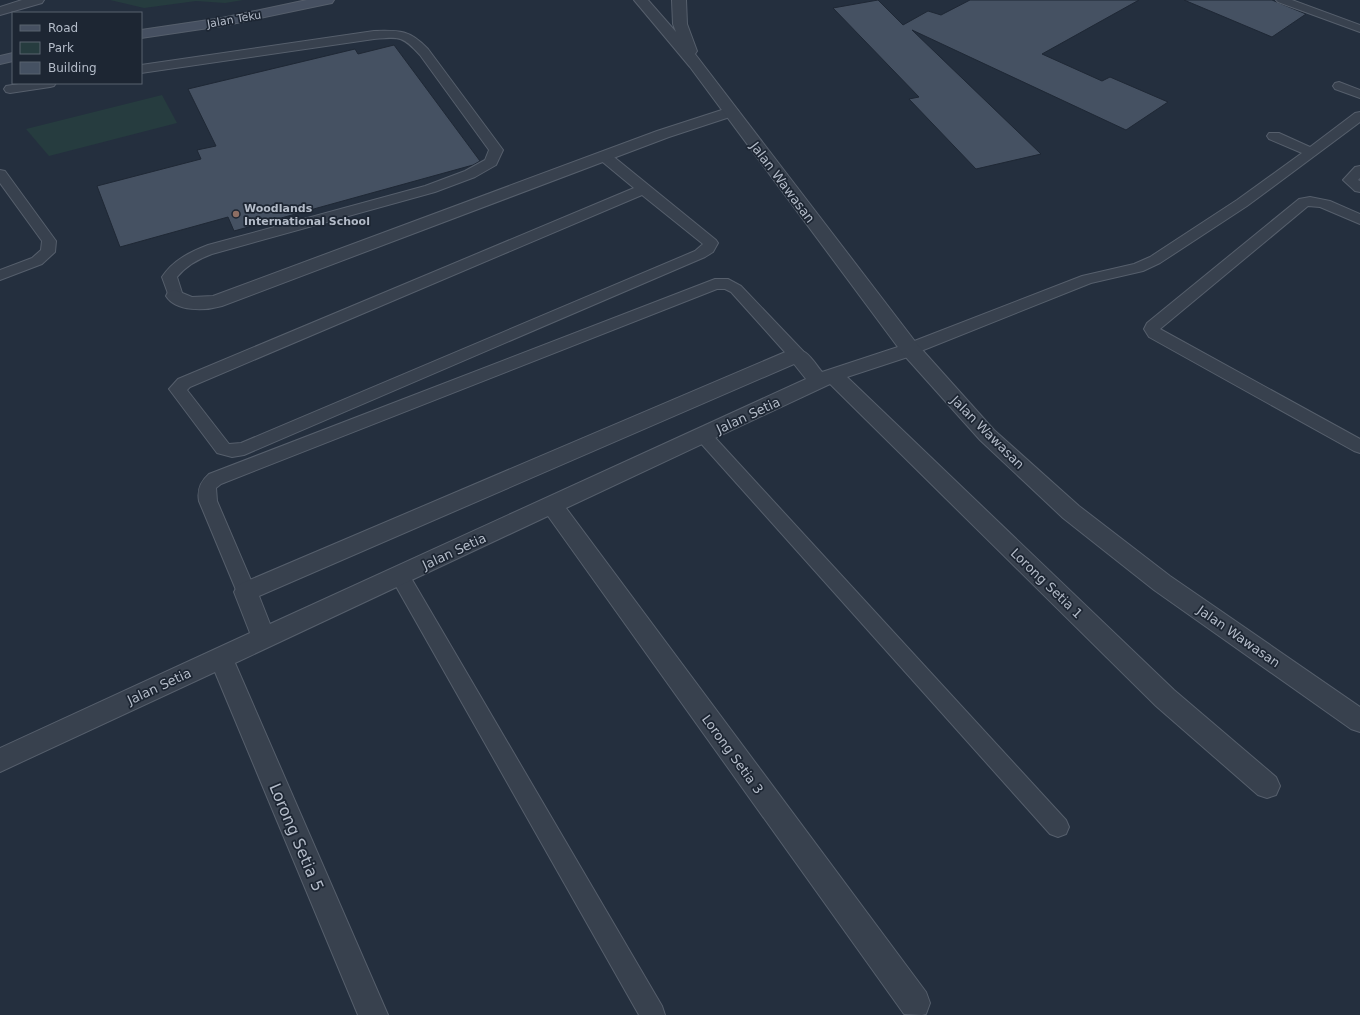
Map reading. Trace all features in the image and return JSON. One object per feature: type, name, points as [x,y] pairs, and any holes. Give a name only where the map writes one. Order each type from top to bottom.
[{"type":"main road","name":"Jalan Teku","points":[[142,34],[222,22],[327,0]]},
{"type":"main road","points":[[0,60],[12,57]]},
{"type":"street","points":[[0,11],[37,0]]},
{"type":"street","points":[[641,0],[695,64]]},
{"type":"street","points":[[679,0],[680,24],[695,64]]},
{"type":"street","name":"Jalan Wawasan","points":[[695,64],[910,349],[987,435],[1071,512],[1162,583],[1360,721]]},
{"type":"street","points":[[175,296],[190,303],[215,302],[663,134],[730,112]]},
{"type":"street","name":"Jalan Setia","points":[[0,760],[826,378],[910,349]]},
{"type":"street","points":[[264,638],[246,592],[797,355]]},
{"type":"street","name":"Lorong Setia 1","points":[[797,355],[826,378],[1165,698],[1267,786]]},
{"type":"street","name":"Lorong Setia 3","points":[[552,505],[915,1003]]},
{"type":"street","name":"Lorong Setia 5","points":[[221,658],[373,1015]]},
{"type":"lane","points":[[1282,0],[1360,29]]},
{"type":"lane","points":[[142,69],[374,35],[402,34],[414,41],[424,52],[496,150],[491,162],[470,174],[430,189],[213,248],[194,255],[177,266],[169,277],[175,296]]},
{"type":"lane","points":[[10,89],[43,84]]},
{"type":"lane","points":[[1339,86],[1360,94]]},
{"type":"lane","points":[[910,349],[1087,280],[1138,268],[1155,260],[1242,203],[1360,116]]},
{"type":"lane","points":[[1274,136],[1311,152]]},
{"type":"lane","points":[[604,156],[712,244],[708,249],[700,254],[244,449],[232,451],[223,449],[177,389],[184,382],[644,189]]},
{"type":"lane","points":[[1360,170],[1350,180],[1360,188]]},
{"type":"lane","points":[[0,174],[49,241],[48,252],[37,261],[0,275]]},
{"type":"lane","points":[[1360,220],[1319,202],[1311,200],[1304,202],[1152,327],[1152,329],[1154,333],[1360,447]]},
{"type":"lane","points":[[246,592],[208,501],[206,489],[215,479],[715,284],[728,284],[736,289],[797,355]]},
{"type":"lane","points":[[703,435],[1058,827]]},
{"type":"lane","points":[[400,576],[653,1015]]},
{"type":"green space","points":[[110,0],[243,0],[225,3],[196,1],[144,8]]},
{"type":"green space","points":[[162,95],[177,123],[49,156],[26,129]]},
{"type":"building","points":[[878,0],[903,25],[928,11],[941,15],[970,0],[1139,0],[1042,54],[1102,81],[1110,77],[1168,102],[1126,130],[912,30],[1041,154],[976,169],[909,99],[919,97],[833,8]]},
{"type":"building","points":[[1184,0],[1272,0],[1306,14],[1272,37]]},
{"type":"building","points":[[394,45],[480,161],[473,165],[234,231],[228,217],[120,247],[97,186],[201,159],[197,150],[216,146],[188,89],[355,49],[358,54]]},
{"type":"place","name":"Woodlands International School","points":[[236,214]]}]
